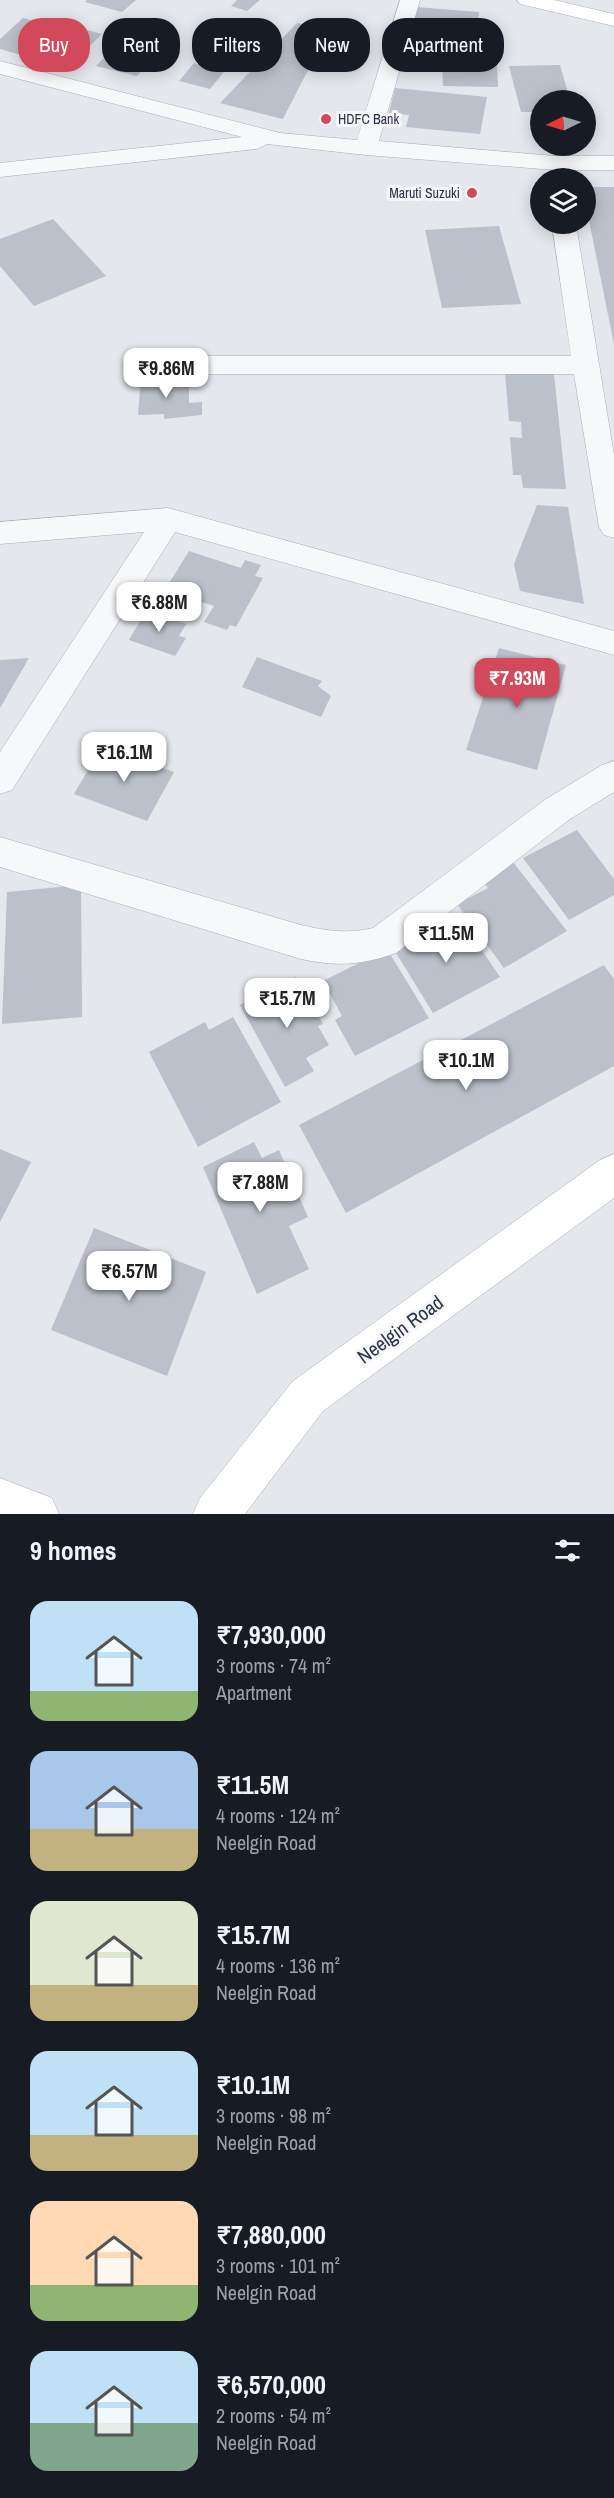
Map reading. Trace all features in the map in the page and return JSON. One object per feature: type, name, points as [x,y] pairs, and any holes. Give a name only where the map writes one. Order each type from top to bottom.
[{"type":"street","points":[[366,148],[410,0]]},
{"type":"street","points":[[527,0],[614,20]]},
{"type":"street","points":[[0,67],[280,140],[531,168]]},
{"type":"street","points":[[0,170],[280,140]]},
{"type":"street","points":[[581,168],[614,164]]},
{"type":"street","points":[[565,234],[585,365],[614,527]]},
{"type":"street","points":[[136,365],[585,365]]},
{"type":"street","points":[[0,780],[168,519]]},
{"type":"street","points":[[0,533],[168,519],[614,643]]},
{"type":"street","points":[[0,852],[301,942],[332,950],[358,949],[382,941],[558,809],[614,775]]},
{"type":"street","name":"Neelgin Road","points":[[216,1514],[308,1396],[614,1174]]},
{"type":"street","points":[[0,1502],[36,1514]]},
{"type":"building","points":[[87,0],[136,0],[122,12],[85,2]]},
{"type":"building","points":[[237,0],[260,0],[247,11],[231,6]]},
{"type":"building","points":[[416,7],[479,12],[478,18],[414,18]]},
{"type":"building","points":[[18,23],[18,54],[0,49],[0,39]]},
{"type":"building","points":[[294,26],[294,72],[307,72],[283,119],[220,103],[250,72],[282,72],[282,39]]},
{"type":"building","points":[[90,31],[102,34],[90,46]]},
{"type":"building","points":[[192,65],[192,72],[224,72],[210,89],[179,81]]},
{"type":"building","points":[[560,65],[567,90],[530,90],[530,112],[521,112],[509,66]]},
{"type":"building","points":[[121,72],[141,72],[137,76]]},
{"type":"building","points":[[442,72],[497,72],[498,87],[443,86]]},
{"type":"building","points":[[395,88],[487,97],[480,134],[406,127],[409,115],[389,113]]},
{"type":"building","points":[[596,187],[614,187],[614,344],[592,234],[596,234]]},
{"type":"building","points":[[53,219],[106,276],[34,306],[0,266],[0,239]]},
{"type":"building","points":[[499,226],[521,304],[442,308],[425,230]]},
{"type":"building","points":[[505,373],[554,374],[566,489],[523,488],[521,475],[513,475],[510,437],[522,438],[521,422],[509,421]]},
{"type":"building","points":[[141,377],[176,377],[176,386],[189,386],[189,403],[202,402],[202,415],[164,419],[164,414],[138,415]]},
{"type":"building","points":[[537,505],[568,507],[584,604],[520,591],[514,564]]},
{"type":"building","points":[[189,551],[241,568],[245,560],[261,565],[255,576],[263,578],[236,627],[230,625],[227,630],[204,622],[214,606],[165,590]]},
{"type":"building","points":[[146,611],[186,624],[179,636],[186,638],[175,656],[129,640]]},
{"type":"building","points":[[499,648],[566,665],[537,770],[466,750]]},
{"type":"building","points":[[257,657],[322,681],[318,686],[331,696],[321,717],[242,687]]},
{"type":"building","points":[[29,658],[0,708],[0,660]]},
{"type":"building","points":[[102,746],[174,772],[147,821],[74,794]]},
{"type":"building","points":[[577,830],[614,879],[614,895],[569,920],[523,858]]},
{"type":"building","points":[[513,862],[567,931],[504,968],[457,904],[488,888],[482,880]]},
{"type":"building","points":[[81,885],[82,1017],[2,1024],[7,892]]},
{"type":"building","points":[[458,915],[500,977],[433,1013],[393,948]]},
{"type":"building","points":[[387,949],[429,1018],[355,1056],[335,1020],[342,1016],[323,981]]},
{"type":"building","points":[[604,965],[614,979],[614,1066],[346,1213],[299,1125]]},
{"type":"building","points":[[296,977],[323,1024],[318,1026],[329,1045],[306,1058],[314,1071],[285,1087],[240,1005]]},
{"type":"building","points":[[233,1017],[281,1102],[198,1147],[149,1052],[205,1022],[209,1030]]},
{"type":"building","points":[[254,1142],[262,1158],[279,1150],[308,1217],[289,1226],[309,1269],[257,1294],[203,1167]]},
{"type":"building","points":[[0,1149],[31,1162],[0,1222]]},
{"type":"building","points":[[94,1228],[206,1272],[167,1376],[51,1330]]},
{"type":"place","name":"HDFC Bank","points":[[326,119]]},
{"type":"place","name":"Maruti Suzuki","points":[[472,193]]}]
